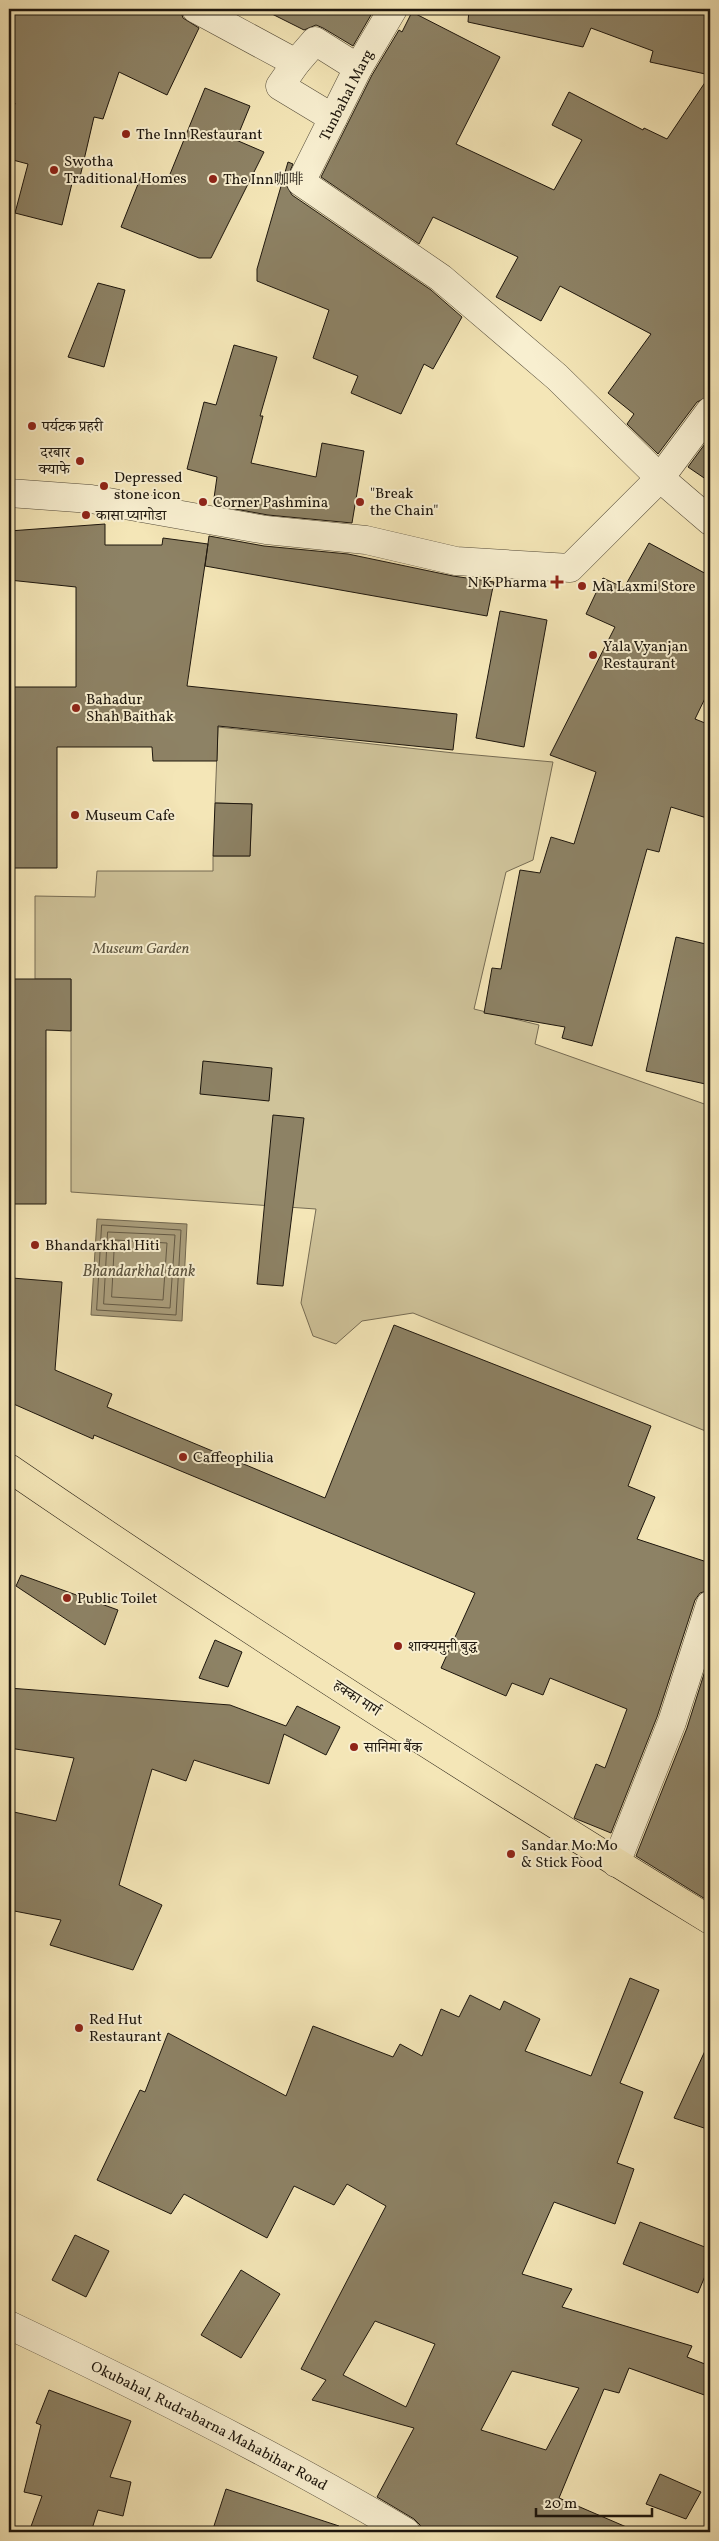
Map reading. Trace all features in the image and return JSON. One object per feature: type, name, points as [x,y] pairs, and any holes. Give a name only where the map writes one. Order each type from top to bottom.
[{"type":"main road","name":"हक्का मार्ग","points":[[9,1468],[107,1536],[422,1740],[710,1920]]},
{"type":"street","points":[[196,9],[296,63]]},
{"type":"street","name":"Tunbahal Marg","points":[[393,9],[358,68],[301,182],[441,278],[557,377],[660,478]]},
{"type":"street","points":[[334,118],[280,86],[315,41],[358,68]]},
{"type":"street","points":[[9,493],[91,499],[266,530],[366,540],[456,561],[570,568],[660,478],[710,411]]},
{"type":"street","points":[[660,478],[710,521]]},
{"type":"street","points":[[616,1862],[672,1722],[710,1605]]},
{"type":"street","name":"Okubahal, Rudrabarna Mahabihar Road","points":[[9,2325],[94,2365],[328,2486],[406,2532]]},
{"type":"green space","name":"Museum Garden","points":[[218,727],[553,762],[533,860],[506,872],[474,1009],[539,1025],[535,1044],[710,1106],[710,1424],[708,1432],[413,1313],[362,1321],[336,1344],[313,1336],[301,1303],[316,1209],[71,1192],[71,979],[35,979],[35,896],[95,897],[97,871],[213,871],[213,856],[250,856],[252,804],[215,803]]},
{"type":"water","name":"Bhandarkhal tank","points":[[97,1219],[187,1224],[182,1321],[91,1315]]},
{"type":"building","points":[[9,9],[180,9],[183,18],[199,28],[167,95],[119,72],[103,119],[94,117],[80,177],[74,175],[62,225],[15,213],[28,164],[9,159],[9,128],[15,103],[9,101]]},
{"type":"building","points":[[262,9],[358,9],[371,15],[353,46],[316,25],[304,30]]},
{"type":"building","points":[[469,9],[710,9],[710,75],[650,62],[653,51],[591,28],[583,47],[468,22]]},
{"type":"building","points":[[412,12],[500,57],[456,144],[554,190],[582,140],[552,125],[569,92],[643,130],[644,128],[667,139],[710,75],[710,396],[697,402],[658,454],[627,424],[634,414],[608,393],[651,334],[560,286],[541,321],[496,297],[518,257],[433,217],[419,244],[321,177],[372,75],[399,30],[402,32]]},
{"type":"building","name":"The Inn咖啡","points":[[205,88],[250,106],[236,140],[264,152],[211,258],[199,258],[121,227],[142,174],[166,184]]},
{"type":"building","points":[[288,162],[293,164],[285,183],[292,195],[431,290],[462,317],[433,369],[424,364],[401,414],[351,393],[358,376],[313,358],[329,310],[257,281],[257,269]]},
{"type":"building","points":[[98,283],[125,290],[104,367],[68,357]]},
{"type":"building","points":[[234,345],[277,357],[260,416],[263,416],[251,463],[316,477],[322,443],[364,451],[352,523],[268,515],[213,505],[217,477],[187,469],[204,402],[216,405]]},
{"type":"building","points":[[710,437],[710,482],[688,467]]},
{"type":"building","points":[[105,524],[105,545],[162,545],[163,538],[208,544],[187,686],[457,714],[453,750],[218,726],[217,761],[153,761],[152,747],[57,747],[57,868],[9,868],[9,687],[76,687],[76,587],[9,580],[9,531]]},
{"type":"building","points":[[209,536],[264,546],[348,554],[453,576],[494,582],[487,616],[205,566]]},
{"type":"building","points":[[649,543],[710,576],[710,688],[695,719],[710,725],[710,819],[671,807],[659,852],[647,849],[592,1046],[562,1038],[565,1027],[484,1013],[492,968],[501,969],[520,870],[540,873],[551,837],[574,844],[596,772],[550,755],[615,627],[586,614],[603,578],[624,588]]},
{"type":"building","points":[[500,611],[547,620],[524,747],[476,738]]},
{"type":"building","points":[[215,803],[252,804],[250,856],[213,856]]},
{"type":"building","points":[[676,937],[710,945],[710,1085],[646,1071]]},
{"type":"building","points":[[9,979],[71,979],[71,1031],[46,1030],[46,1204],[9,1204]]},
{"type":"building","points":[[203,1061],[272,1068],[269,1101],[200,1094]]},
{"type":"building","points":[[273,1115],[304,1118],[283,1286],[257,1284]]},
{"type":"building","points":[[12,1278],[62,1282],[55,1370],[112,1394],[107,1407],[325,1498],[394,1325],[651,1426],[628,1486],[655,1497],[637,1539],[710,1563],[710,1590],[700,1593],[695,1600],[657,1717],[611,1833],[574,1818],[596,1764],[605,1768],[627,1709],[550,1678],[543,1695],[512,1683],[506,1696],[441,1668],[475,1593],[94,1435],[93,1439],[9,1402],[9,1331]]},
{"type":"building","points":[[21,1575],[118,1610],[105,1645],[16,1586]]},
{"type":"building","points":[[215,1640],[242,1652],[228,1687],[199,1678]]},
{"type":"building","points":[[710,1655],[710,1902],[636,1856],[687,1728]]},
{"type":"building","points":[[9,1688],[230,1705],[286,1726],[297,1706],[340,1727],[326,1755],[284,1734],[269,1784],[194,1760],[186,1781],[152,1769],[119,1885],[162,1905],[133,1970],[50,1945],[61,1920],[9,1910],[9,1811],[56,1821],[74,1758],[9,1748]]},
{"type":"building","points":[[630,1978],[659,1990],[620,2083],[643,2092],[617,2163],[634,2169],[615,2224],[554,2202],[522,2274],[572,2289],[562,2307],[692,2346],[687,2357],[710,2366],[710,2397],[629,2368],[619,2393],[604,2389],[559,2498],[638,2532],[422,2532],[420,2525],[414,2519],[377,2497],[414,2428],[312,2400],[326,2380],[301,2369],[386,2206],[347,2184],[334,2205],[294,2186],[267,2238],[184,2194],[171,2214],[97,2180],[140,2090],[145,2092],[168,2033],[286,2096],[313,2026],[393,2057],[400,2044],[422,2056],[441,2009],[459,2017],[470,1995],[500,2010],[504,2001],[540,2019],[525,2051],[591,2076]],"holes":[[[375,2321],[435,2344],[406,2407],[343,2375]],[[512,2371],[579,2388],[546,2450],[481,2430]]]},
{"type":"building","points":[[710,2040],[710,2130],[674,2118]]},
{"type":"building","points":[[640,2222],[710,2249],[710,2264],[698,2293],[623,2264]]},
{"type":"building","points":[[75,2235],[109,2251],[86,2297],[52,2280]]},
{"type":"building","points":[[241,2270],[280,2294],[241,2358],[201,2335]]},
{"type":"building","points":[[49,2390],[131,2421],[110,2477],[131,2482],[123,2516],[98,2510],[91,2532],[29,2532],[42,2496],[24,2492],[41,2425],[36,2423]]},
{"type":"building","points":[[660,2474],[701,2492],[686,2519],[646,2504]]},
{"type":"building","points":[[226,2489],[339,2526],[338,2532],[212,2532]]},
{"type":"place","name":"The Inn Restaurant","points":[[126,134]]},
{"type":"place","name":"Swotha Traditional Homes","points":[[54,170]]},
{"type":"place","name":"The Inn咖啡","points":[[213,179]]},
{"type":"place","name":"पर्यटक प्रहरी","points":[[32,426]]},
{"type":"place","name":"दरबार क्याफे","points":[[80,461]]},
{"type":"place","name":"Depressed stone icon","points":[[104,486]]},
{"type":"place","name":"Corner Pashmina","points":[[203,502]]},
{"type":"place","name":"\"Break the Chain\"","points":[[360,502]]},
{"type":"place","name":"कासा प्यागोडा","points":[[86,515]]},
{"type":"place","name":"N K Pharma","points":[[557,582]]},
{"type":"place","name":"Ma Laxmi Store","points":[[582,586]]},
{"type":"place","name":"Yala Vyanjan Restaurant","points":[[593,655]]},
{"type":"place","name":"Bahadur Shah Baithak","points":[[76,708]]},
{"type":"place","name":"Museum Cafe","points":[[75,815]]},
{"type":"place","name":"Bhandarkhal Hiti","points":[[35,1245]]},
{"type":"place","name":"Caffeophilia","points":[[183,1457]]},
{"type":"place","name":"Public Toilet","points":[[67,1598]]},
{"type":"place","name":"शाक्यमुनी बुद्ध","points":[[398,1646]]},
{"type":"place","name":"सानिमा बैंक","points":[[354,1747]]},
{"type":"place","name":"Sandar Mo:Mo & Stick Food","points":[[511,1854]]},
{"type":"place","name":"Red Hut Restaurant","points":[[79,2028]]}]
